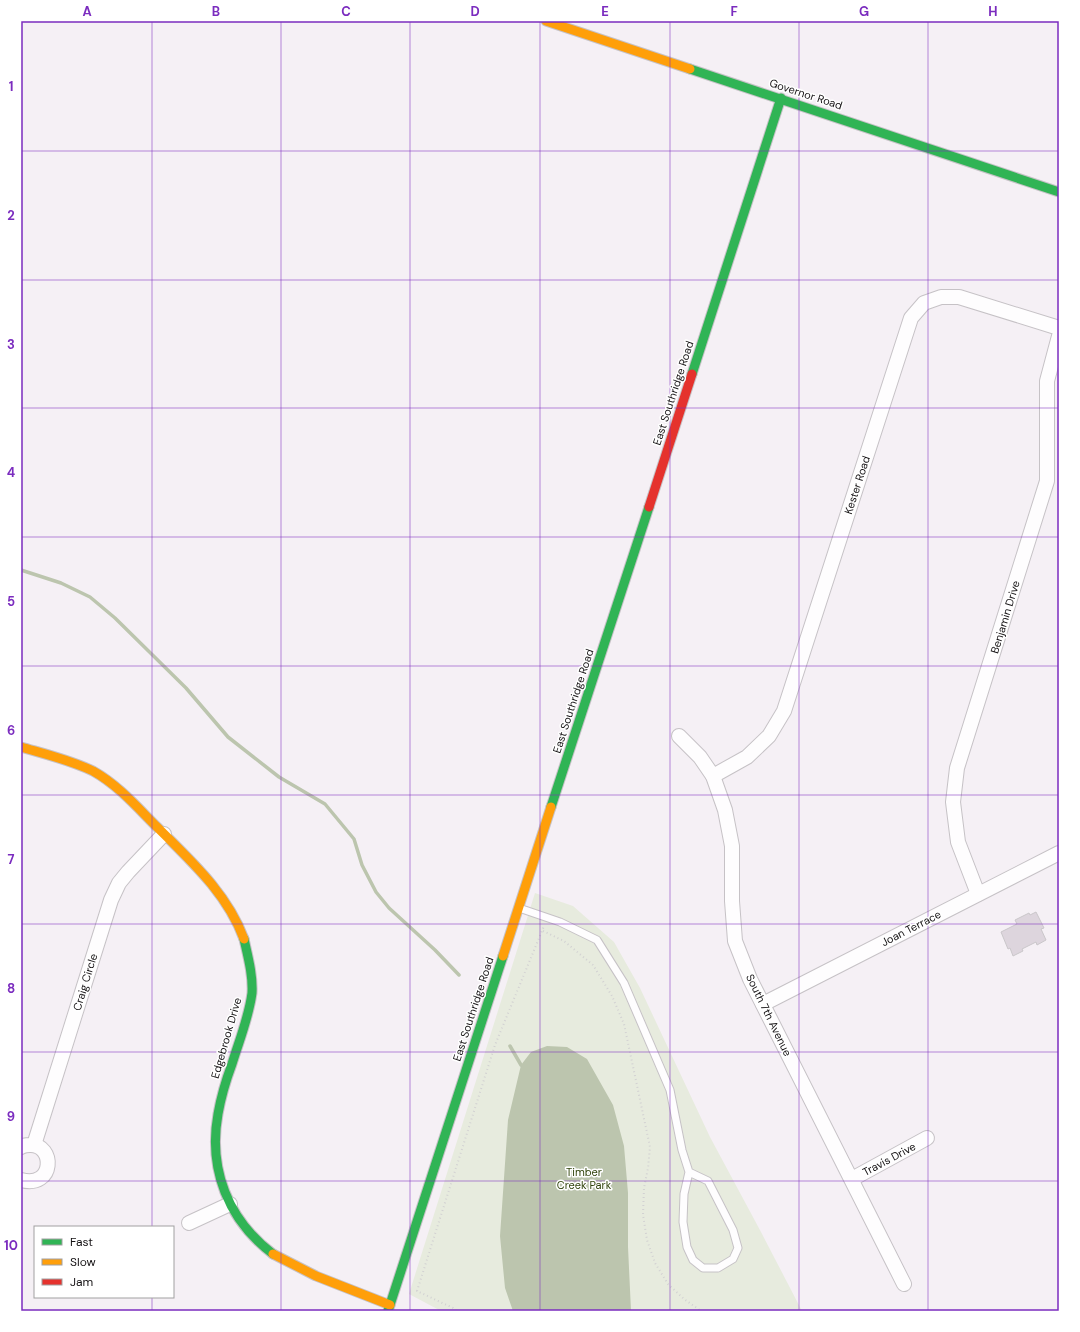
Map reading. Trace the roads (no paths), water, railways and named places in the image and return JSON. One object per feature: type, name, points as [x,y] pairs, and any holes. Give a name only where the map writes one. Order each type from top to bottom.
[{"type":"street","name":"Governor Road","points":[[546,21],[781,98],[1059,192]]},
{"type":"street","name":"East Southridge Road","points":[[389,1308],[781,98]]},
{"type":"street","name":"Kester Road","points":[[713,776],[747,757],[769,736],[784,711],[911,318],[924,303],[941,297],[959,297],[1059,328]]},
{"type":"street","name":"Benjamin Drive","points":[[978,894],[958,842],[953,802],[957,768],[1047,481],[1047,381],[1059,336]]},
{"type":"street","name":"South 7th Avenue","points":[[679,736],[700,757],[713,776],[725,810],[732,846],[732,901],[735,942],[750,978],[904,1284]]},
{"type":"street","name":"Edgebrook Drive","points":[[21,747],[77,764],[109,782],[139,808],[205,875],[222,895],[244,936],[252,988],[248,1011],[219,1104],[216,1130],[216,1157],[220,1179],[230,1204],[242,1223],[271,1252],[293,1265],[389,1308]]},
{"type":"street","name":"Craig Circle","points":[[21,1180],[30,1182],[40,1179],[47,1171],[48,1160],[44,1150],[28,1146],[111,900],[119,883],[164,834]]},
{"type":"street","name":"Joan Terrace","points":[[763,1004],[1059,853]]},
{"type":"street","name":"Travis Drive","points":[[852,1179],[927,1138]]},
{"type":"street","points":[[189,1223],[230,1204]]},
{"type":"lane","points":[[519,908],[560,922],[597,940],[624,983],[670,1090],[682,1150],[689,1172],[684,1194],[683,1222],[687,1247],[693,1260],[703,1268],[718,1268],[734,1259],[738,1248],[734,1230],[708,1181],[689,1172]]},
{"type":"waterway","points":[[21,570],[61,583],[90,597],[115,618],[186,688],[228,737],[279,777],[325,804],[354,839],[362,865],[376,892],[389,908],[435,950],[459,975]]},
{"type":"waterway","points":[[510,1046],[521,1065]]},
{"type":"park label","name":"Timber Creek Park","points":[[584,1178]]}]
